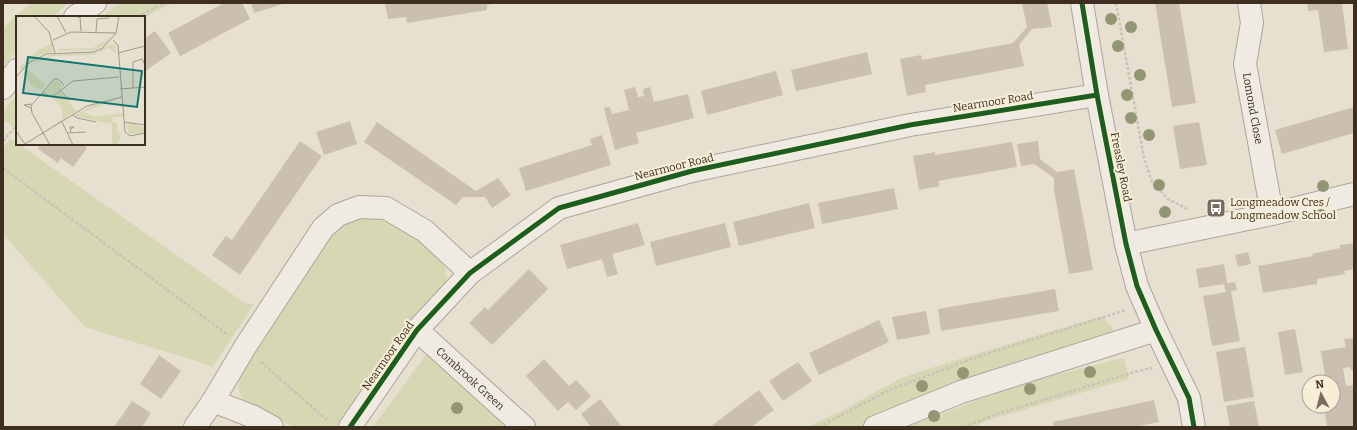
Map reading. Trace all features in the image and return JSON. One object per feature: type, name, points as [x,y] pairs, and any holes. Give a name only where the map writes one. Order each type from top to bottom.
[{"type":"street","points":[[76,16],[95,3]]},
{"type":"street","name":"Freasley Road","points":[[1082,3],[1097,95],[1126,244],[1137,286],[1156,330],[1189,398],[1194,427]]},
{"type":"street","name":"Lomond Close","points":[[1249,3],[1252,23],[1245,64],[1272,214]]},
{"type":"street","points":[[3,88],[16,71]]},
{"type":"street","name":"Nearmoor Road","points":[[340,424],[417,330],[470,273],[559,208],[692,171],[902,127],[1097,95]]},
{"type":"street","points":[[1126,244],[1272,214],[1354,194]]},
{"type":"street","points":[[195,427],[213,401],[245,347],[324,228],[338,215],[359,207],[386,208],[424,231],[470,273]]},
{"type":"street","name":"Combrook Green","points":[[417,330],[524,427]]},
{"type":"street","points":[[875,427],[961,392],[1156,330]]},
{"type":"street","points":[[213,401],[254,417],[272,427]]},
{"type":"path","points":[[140,16],[163,3]]},
{"type":"path","points":[[1116,3],[1144,158],[1152,182],[1168,199],[1186,209],[1194,207]]},
{"type":"path","points":[[3,141],[16,126]]},
{"type":"path","points":[[3,168],[245,347],[340,424]]},
{"type":"path","points":[[819,427],[889,390],[980,356],[1145,304]]},
{"type":"path","points":[[964,427],[994,415],[1134,372],[1173,363]]},
{"type":"green space","points":[[32,3],[68,3],[54,16],[16,16],[16,52],[3,66],[3,29],[12,19]]},
{"type":"green space","points":[[120,3],[172,3],[145,17],[145,16],[102,16]]},
{"type":"green space","points":[[16,96],[16,129],[3,119],[3,111]]},
{"type":"green space","points":[[10,138],[16,142],[16,145],[20,145],[246,304],[254,304],[212,368],[209,365],[85,327],[3,234],[3,149]]},
{"type":"green space","points":[[365,215],[387,217],[443,254],[447,281],[406,330],[346,422],[336,427],[296,427],[262,414],[242,399],[238,387],[240,376],[335,226]]},
{"type":"green space","points":[[1102,316],[1114,330],[1104,336],[890,410],[859,427],[807,427],[843,410],[901,378]]},
{"type":"green space","points":[[430,349],[498,419],[506,427],[373,427]]},
{"type":"green space","points":[[1124,358],[1129,379],[995,418],[973,427],[907,427],[1026,382]]},
{"type":"building","points":[[224,3],[242,3],[250,19],[180,56],[168,33]]},
{"type":"building","points":[[251,3],[286,3],[254,13]]},
{"type":"building","points":[[385,3],[492,4],[487,5],[487,10],[407,23],[406,17],[388,19]]},
{"type":"building","points":[[1022,3],[1047,3],[1052,27],[1032,29],[1019,45],[1024,66],[925,85],[926,92],[907,96],[900,59],[921,55],[922,60],[1013,43],[1027,27]]},
{"type":"building","points":[[1155,3],[1179,3],[1196,103],[1172,107]]},
{"type":"building","points":[[1307,3],[1342,3],[1348,49],[1324,52],[1318,10],[1308,11]]},
{"type":"building","points":[[155,31],[171,53],[145,71],[145,38]]},
{"type":"building","points":[[867,52],[872,74],[796,91],[791,70]]},
{"type":"building","points":[[776,71],[783,95],[707,115],[701,91]]},
{"type":"building","points":[[635,87],[638,97],[644,96],[643,89],[650,87],[654,102],[688,94],[694,118],[636,133],[639,143],[615,150],[604,108],[610,107],[612,114],[629,110],[624,90]]},
{"type":"building","points":[[1354,107],[1354,133],[1282,154],[1275,130]]},
{"type":"building","points":[[350,121],[357,144],[324,155],[316,132]]},
{"type":"building","points":[[377,122],[476,191],[498,178],[511,195],[492,208],[485,197],[463,197],[456,205],[364,142]]},
{"type":"building","points":[[1199,122],[1207,165],[1180,169],[1173,126]]},
{"type":"building","points":[[602,135],[611,165],[526,191],[519,168],[592,145],[590,139]]},
{"type":"building","points":[[300,141],[322,156],[240,275],[212,255],[226,236],[232,240]]},
{"type":"building","points":[[1038,141],[1040,159],[1057,172],[1074,169],[1093,270],[1069,274],[1054,190],[1054,178],[1034,164],[1021,166],[1017,144]]},
{"type":"building","points":[[1012,142],[1017,167],[938,181],[940,186],[919,190],[913,156],[935,152],[935,155]]},
{"type":"building","points":[[40,145],[83,145],[87,148],[73,167],[61,158],[58,163],[38,149]]},
{"type":"building","points":[[894,188],[898,209],[822,224],[818,203]]},
{"type":"building","points":[[809,203],[815,228],[739,246],[733,222]]},
{"type":"building","points":[[638,223],[645,245],[612,254],[618,274],[607,277],[602,259],[567,269],[560,245]]},
{"type":"building","points":[[725,223],[731,247],[656,266],[650,242]]},
{"type":"building","points":[[1354,243],[1354,269],[1344,271],[1345,274],[1317,279],[1317,284],[1263,293],[1258,266],[1313,256],[1312,254],[1340,248],[1340,245]]},
{"type":"building","points":[[1248,252],[1251,264],[1238,267],[1235,255]]},
{"type":"building","points":[[1224,264],[1227,283],[1235,282],[1237,290],[1231,291],[1240,341],[1212,346],[1203,296],[1226,292],[1224,284],[1199,288],[1196,269]]},
{"type":"building","points":[[529,269],[548,289],[492,345],[469,323],[485,307],[488,310]]},
{"type":"building","points":[[1055,289],[1059,311],[941,331],[938,309]]},
{"type":"building","points":[[926,311],[930,334],[897,340],[892,317]]},
{"type":"building","points":[[879,320],[889,342],[819,375],[809,353]]},
{"type":"building","points":[[1295,329],[1303,372],[1285,375],[1278,332]]},
{"type":"building","points":[[1354,338],[1354,370],[1351,370],[1350,367],[1343,368],[1346,386],[1354,385],[1354,427],[1327,427],[1325,414],[1341,414],[1341,374],[1325,374],[1321,351],[1346,347],[1344,339]]},
{"type":"building","points":[[1245,347],[1254,397],[1224,402],[1216,352]]},
{"type":"building","points":[[159,355],[181,371],[161,399],[140,384]]},
{"type":"building","points":[[544,359],[569,386],[576,380],[591,396],[576,410],[568,402],[558,411],[526,376]]},
{"type":"building","points":[[798,362],[812,381],[783,401],[769,381]]},
{"type":"building","points":[[759,390],[774,410],[751,427],[710,427]]},
{"type":"building","points":[[600,399],[622,427],[591,427],[581,414]]},
{"type":"building","points":[[1154,400],[1159,422],[1134,427],[1054,427],[1053,422]]},
{"type":"building","points":[[132,401],[151,413],[142,427],[114,427]]},
{"type":"building","points":[[1254,401],[1259,427],[1230,427],[1226,406]]},
{"type":"cycle path","points":[[1082,3],[1097,95],[1126,244],[1137,286],[1156,330],[1189,398],[1194,427]]},
{"type":"cycle path","points":[[350,427],[417,330],[470,273],[559,208],[692,171],[910,125],[1097,95]]},
{"type":"place","name":"Longmeadow Cres / Longmeadow School","points":[[1216,208]]}]
